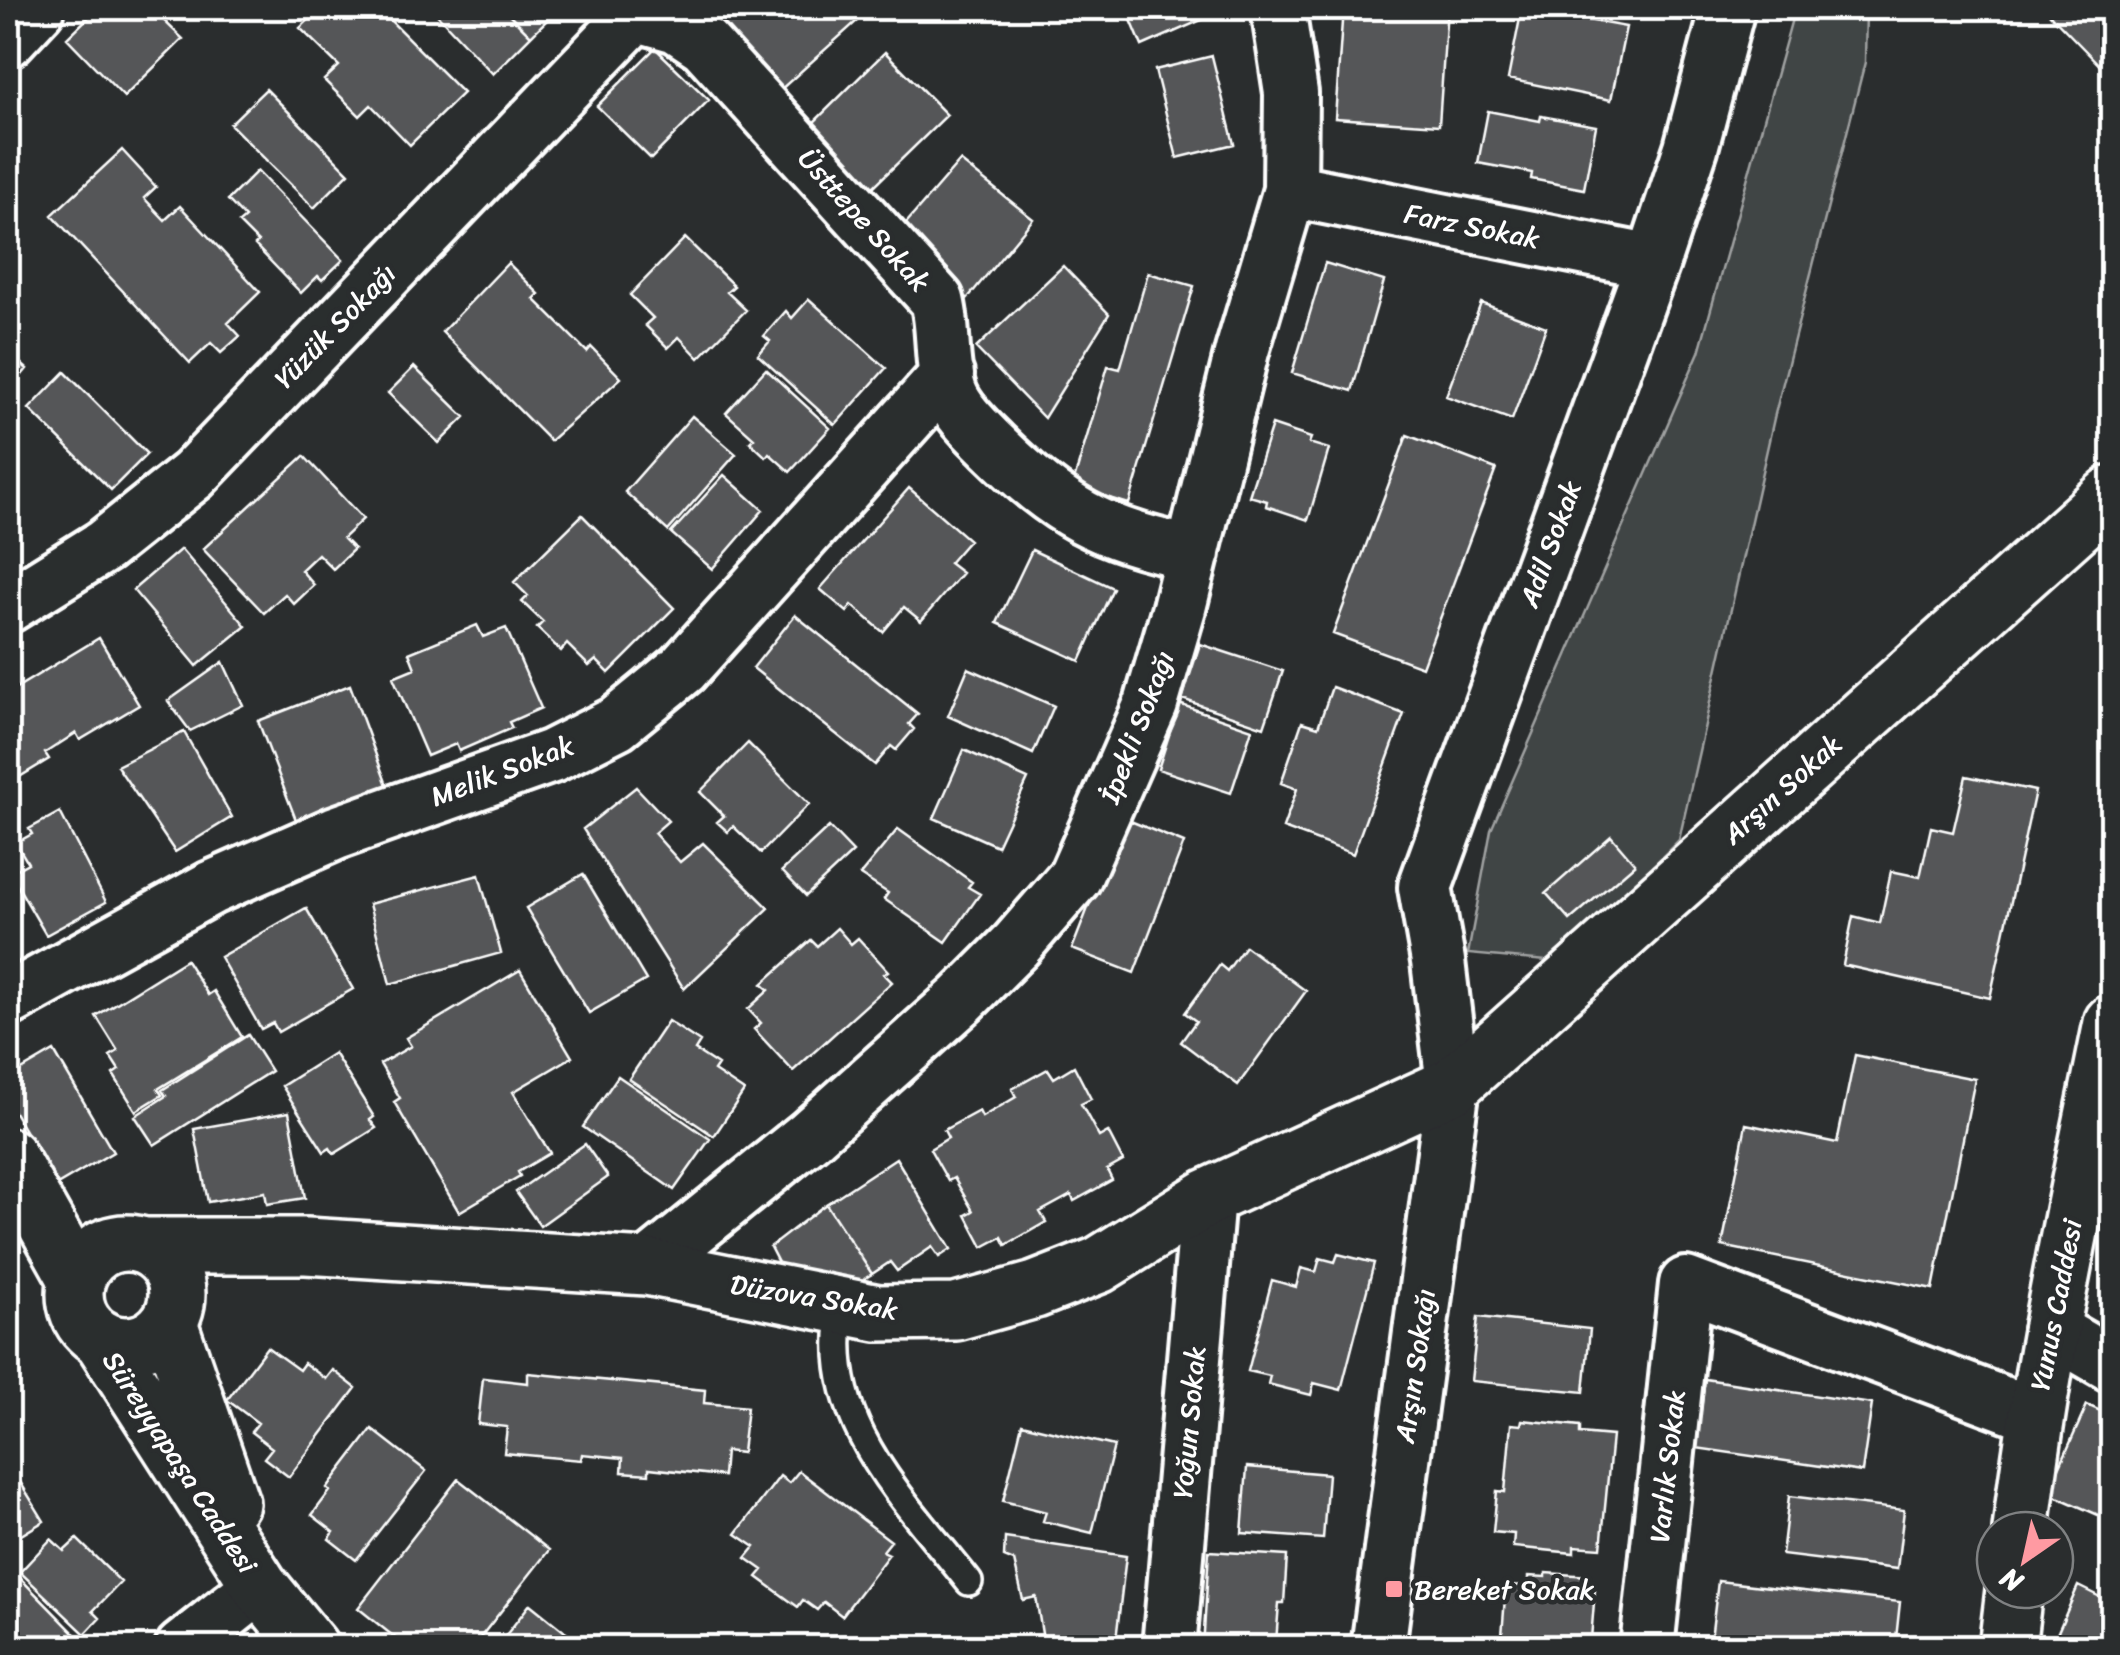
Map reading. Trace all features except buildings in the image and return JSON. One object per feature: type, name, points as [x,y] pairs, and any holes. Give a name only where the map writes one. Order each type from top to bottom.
[{"type":"street","points":[[8,40],[38,8]]},
{"type":"street","name":"İpekli Sokağı","points":[[647,1267],[810,1135],[962,999],[1075,877],[1151,704],[1242,351],[1290,190],[1291,94],[1278,8]]},
{"type":"street","name":"Adil Sokak","points":[[1452,1086],[1425,887],[1653,262],[1690,148],[1728,8]]},
{"type":"street","name":"Üsttepe Sokak","points":[[635,10],[677,26],[704,44],[937,300],[944,324],[949,390],[956,405],[984,436],[1053,500],[1094,524],[1137,542],[1193,553]]},
{"type":"street","name":"Yüzük Sokağı","points":[[8,606],[104,546],[193,475],[635,10]]},
{"type":"street","name":"Farz Sokak","points":[[1290,190],[1653,262]]},
{"type":"street","name":"Melik Sokak","points":[[8,1000],[211,888],[336,833],[552,756],[617,722],[683,669],[947,374]]},
{"type":"street","name":"Arşın Sokak","points":[[1452,1086],[2102,511]]},
{"type":"street","name":"Yunus Caddesi","points":[[2023,1510],[2034,1415],[2112,1024]]},
{"type":"street","name":"Düzova Sokak","points":[[111,1257],[306,1246],[647,1267],[878,1313],[956,1312],[1035,1290],[1099,1264],[1208,1197],[1452,1086]]},
{"type":"street","name":"Arşın Sokağı","points":[[1378,1648],[1452,1086]]},
{"type":"street","points":[[8,1156],[111,1257]]},
{"type":"street","name":"Yoğun Sokak","points":[[1169,1648],[1208,1197]]},
{"type":"street","points":[[173,1309],[306,1246]]},
{"type":"street","name":"Süreyyapaşa Caddesi","points":[[173,1309],[158,1334],[130,1345],[114,1344],[88,1328],[75,1297],[111,1257],[159,1255],[169,1267],[173,1309],[260,1586]]},
{"type":"street","name":"Varlık Sokak","points":[[1647,1648],[1686,1284],[2034,1415]]},
{"type":"street","points":[[2050,1329],[2112,1366]]},
{"type":"street","name":"Süreyyapaşa Caddesi","points":[[101,1338],[260,1586],[311,1648]]},
{"type":"street","points":[[182,1648],[260,1586]]},
{"type":"street","points":[[2007,1648],[2012,1610]]},
{"type":"lane","points":[[843,1306],[836,1352],[838,1374],[869,1453],[969,1582]]},
{"type":"shaded area","points":[[1795,8],[1866,8],[1865,62],[1775,414],[1679,840],[1558,962],[1468,954],[1491,830],[1699,352]]},
{"type":"place","name":"Bereket Sokak","points":[[1394,1589]]}]
